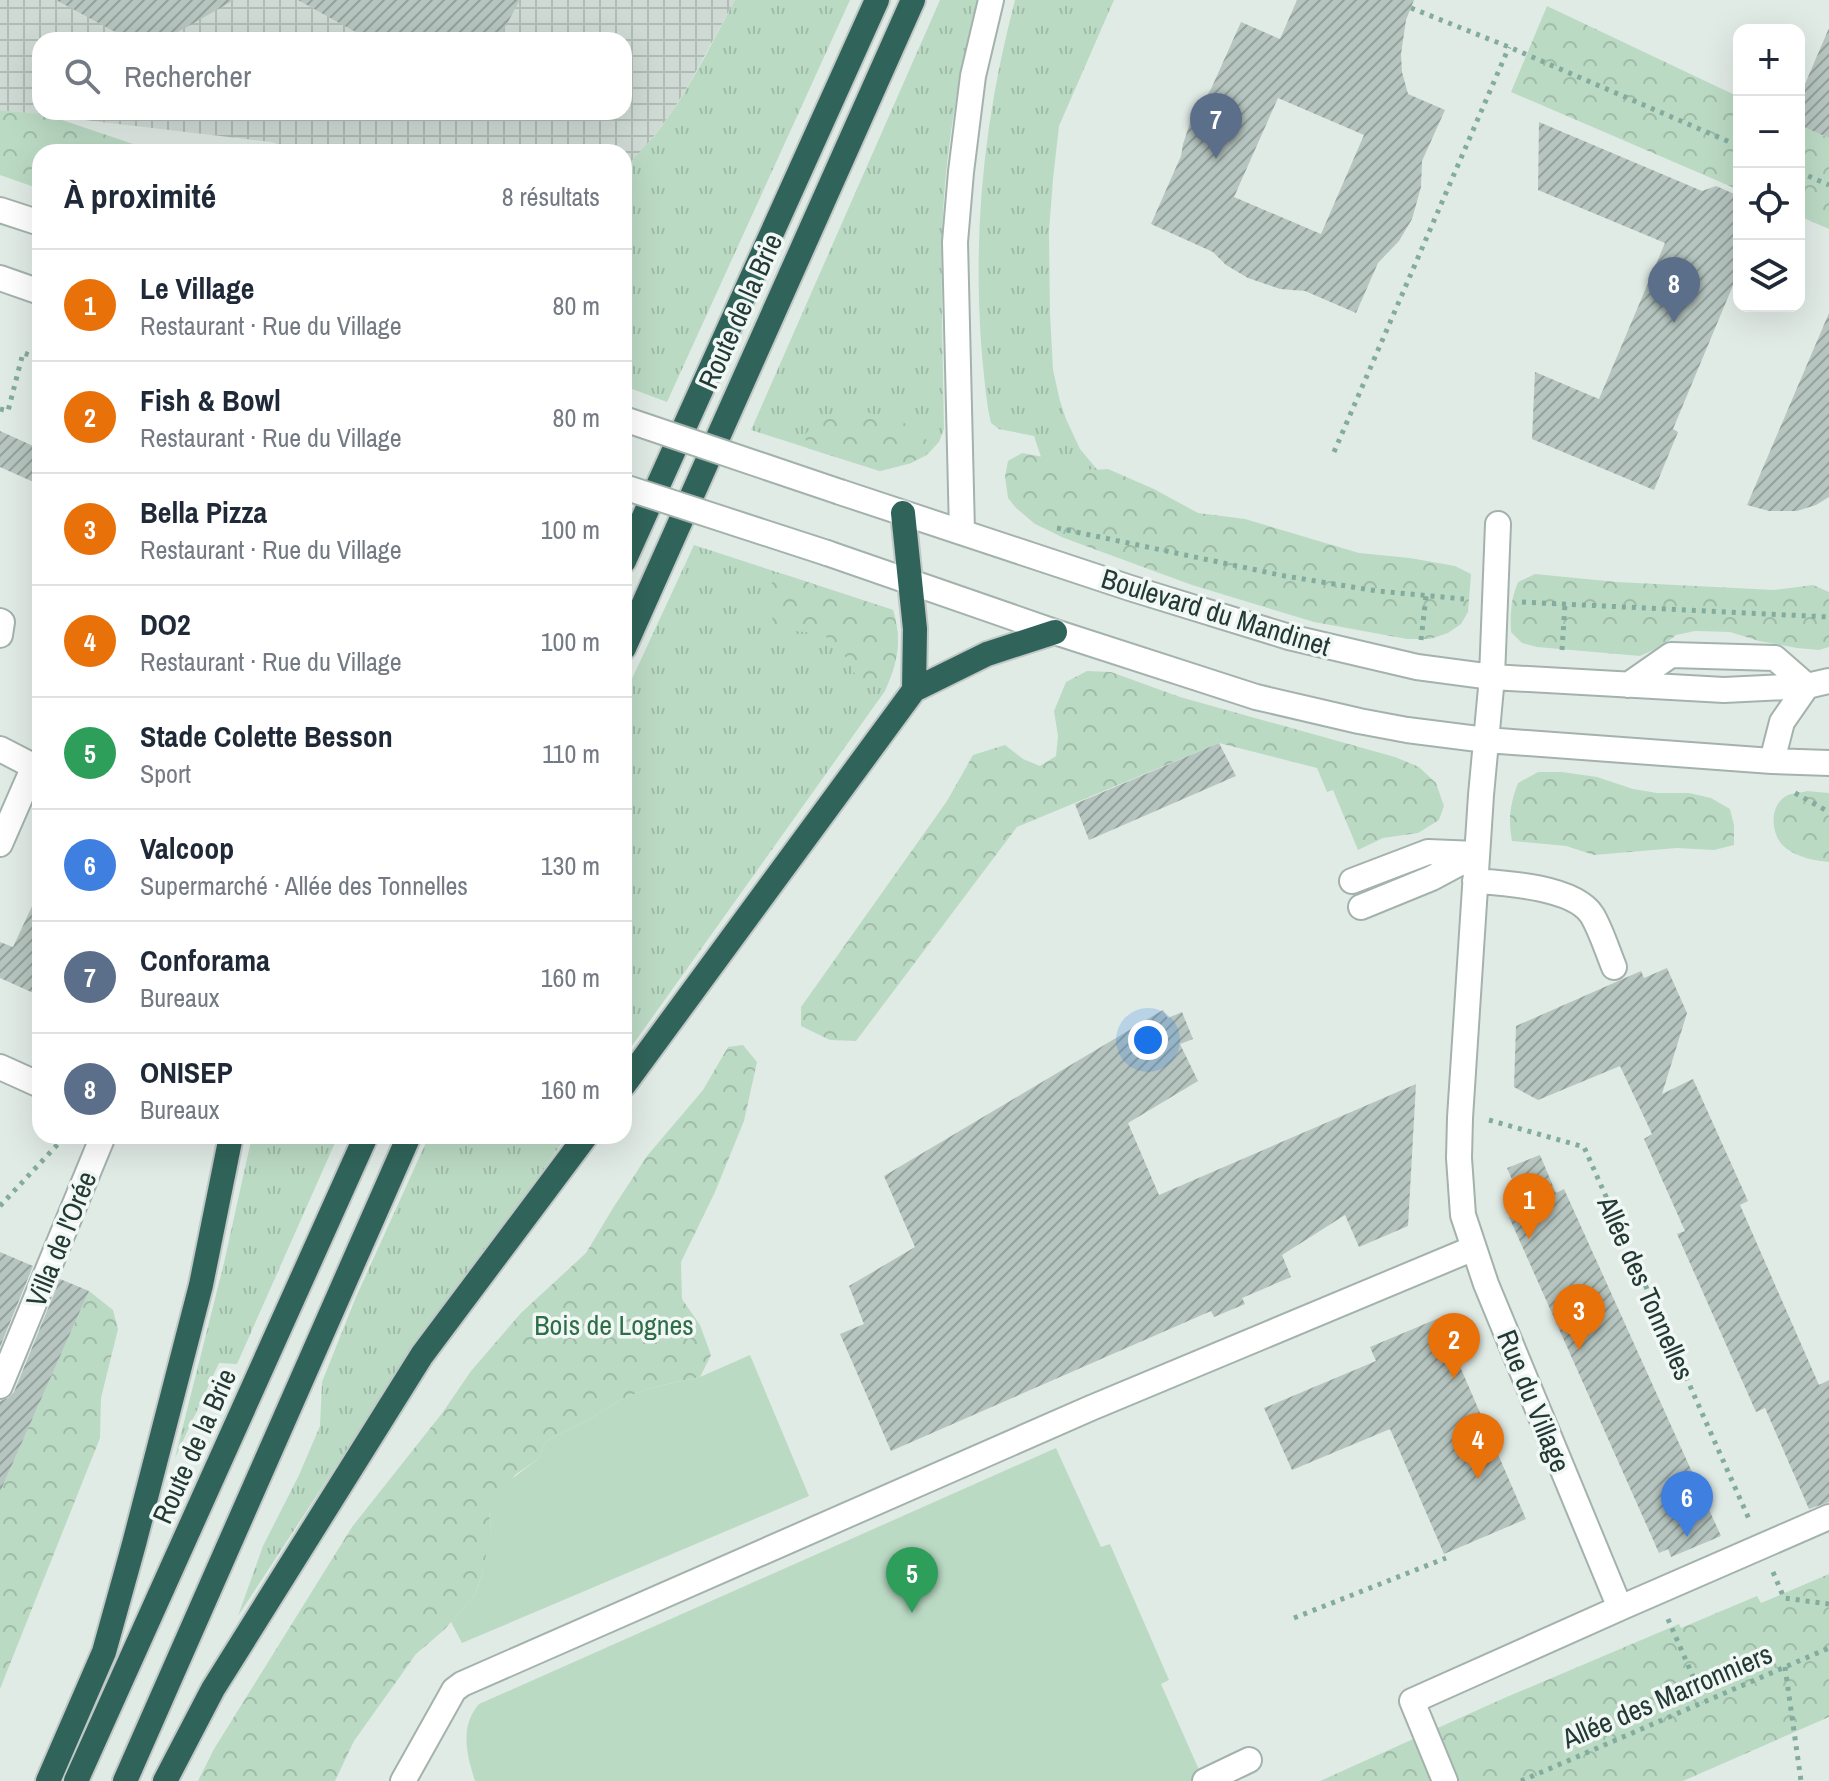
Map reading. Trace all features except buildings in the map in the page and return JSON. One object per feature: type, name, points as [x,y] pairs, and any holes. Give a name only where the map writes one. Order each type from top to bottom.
[{"type":"highway","name":"Route de la Brie","points":[[632,543],[877,0]]},
{"type":"highway","name":"Route de la Brie","points":[[632,630],[913,0]]},
{"type":"highway","points":[[903,513],[915,629],[914,690]]},
{"type":"highway","points":[[632,1074],[914,690],[987,654],[1055,632]]},
{"type":"highway","points":[[48,1781],[104,1652],[201,1285],[229,1144]]},
{"type":"highway","name":"Route de la Brie","points":[[76,1781],[362,1144]]},
{"type":"highway","points":[[125,1781],[405,1144]]},
{"type":"highway","points":[[165,1781],[213,1689],[422,1355],[580,1144]]},
{"type":"street","points":[[962,532],[955,242],[973,76],[991,0]]},
{"type":"street","points":[[0,210],[32,220]]},
{"type":"street","points":[[0,278],[32,289]]},
{"type":"street","name":"Boulevard du Mandinet","points":[[632,422],[1130,588],[1289,637],[1417,667],[1492,677],[1724,690],[1818,683]]},
{"type":"street","points":[[632,490],[1256,697],[1407,730],[1486,740],[1829,763]]},
{"type":"street","name":"Rue du Village","points":[[1498,524],[1492,677],[1460,1118],[1463,1215],[1486,1284],[1620,1608]]},
{"type":"street","points":[[0,621],[0,635]]},
{"type":"street","points":[[1628,685],[1671,655],[1775,658],[1818,683],[1782,722],[1772,761]]},
{"type":"street","points":[[0,749],[31,765],[31,773],[0,844]]},
{"type":"street","points":[[1352,881],[1428,852],[1477,854]]},
{"type":"street","points":[[1361,907],[1432,878],[1477,854]]},
{"type":"street","points":[[1475,881],[1518,884],[1552,892],[1580,904],[1591,914],[1614,967]]},
{"type":"street","points":[[0,1067],[32,1081]]},
{"type":"street","name":"Villa de l'Orée","points":[[0,1386],[100,1144]]},
{"type":"street","points":[[403,1781],[454,1690],[462,1684],[1080,1413],[1474,1248]]},
{"type":"street","points":[[1445,1781],[1412,1701],[1829,1517]]},
{"type":"street","points":[[1205,1781],[1249,1760]]},
{"type":"path","points":[[1411,8],[1733,143]]},
{"type":"path","points":[[1334,452],[1509,47]]},
{"type":"path","points":[[1805,175],[1829,185]]},
{"type":"path","points":[[0,409],[8,411],[23,353],[32,356]]},
{"type":"path","points":[[1050,527],[1285,576],[1377,591],[1829,617]]},
{"type":"path","points":[[1420,645],[1426,596]]},
{"type":"path","points":[[1562,650],[1565,604]]},
{"type":"path","name":"Allée des Tonnelles","points":[[1460,1118],[1481,1118],[1584,1147],[1784,1598],[1829,1604]]},
{"type":"path","points":[[0,1206],[58,1144]]},
{"type":"path","points":[[1294,1618],[1446,1558]]},
{"type":"path","points":[[1656,1592],[1704,1702]]},
{"type":"path","name":"Allée des Marronniers","points":[[1521,1781],[1829,1648]]},
{"type":"path","points":[[1785,1667],[1801,1781]]},
{"type":"shaded area","points":[[0,0],[735,0],[669,116],[632,161],[632,144],[277,144],[85,120],[632,120],[632,32],[32,32],[32,114],[0,110]]},
{"type":"green space","points":[[735,0],[850,0],[667,402],[632,389],[632,160],[659,130],[704,59]]},
{"type":"green space","points":[[940,0],[979,0],[958,89],[943,210],[944,429],[939,442],[927,455],[911,463],[880,471],[751,430]]},
{"type":"green space","points":[[1015,0],[1114,0],[1059,126],[1049,231],[1053,370],[1066,419],[1080,449],[1101,474],[1047,475],[1034,436],[999,429],[991,423],[988,409],[979,305],[981,203],[993,102]]},
{"type":"green space","points":[[1547,6],[1733,94],[1733,187],[1511,92]]},
{"type":"green space","points":[[0,110],[32,113],[32,120],[62,120],[133,144],[32,144],[32,186],[0,175]]},
{"type":"green space","points":[[1805,128],[1829,138],[1829,229],[1805,219]]},
{"type":"green space","points":[[845,411],[882,416],[909,425],[920,432],[930,451],[911,463],[880,471],[807,448],[805,435],[814,426],[827,417]]},
{"type":"green space","points":[[1022,453],[1092,470],[1108,469],[1198,513],[1245,519],[1359,553],[1455,566],[1471,574],[1468,612],[1461,624],[1448,633],[1430,639],[1407,639],[1314,622],[1192,585],[1064,538],[1035,524],[1008,498],[1005,476],[1008,461]]},
{"type":"green space","points":[[694,545],[893,610],[897,651],[885,691],[632,1046],[632,679]]},
{"type":"green space","points":[[783,574],[893,610],[898,648],[887,685],[871,687],[858,679],[839,646],[822,634],[786,630],[773,623],[770,584]]},
{"type":"green space","points":[[1535,574],[1617,582],[1774,590],[1813,585],[1829,592],[1829,647],[1819,650],[1797,648],[1730,632],[1695,631],[1676,635],[1662,646],[1640,656],[1537,647],[1522,643],[1511,632],[1512,601],[1518,582]]},
{"type":"green space","points":[[1087,671],[1111,672],[1180,697],[1395,757],[1419,767],[1436,783],[1444,806],[1439,820],[1418,833],[1383,838],[1358,850],[1333,790],[1327,792],[1317,768],[1219,743],[1017,827],[856,1041],[830,1040],[801,1026],[801,1007],[947,801],[973,755],[1005,745],[1023,759],[1040,766],[1056,756],[1058,736],[1054,711],[1066,682]]},
{"type":"green space","points":[[1538,772],[1597,777],[1633,789],[1689,793],[1711,798],[1730,809],[1734,845],[1714,850],[1677,848],[1594,855],[1566,846],[1512,841],[1510,812],[1518,783]]},
{"type":"green space","points":[[1807,791],[1829,793],[1829,862],[1792,852],[1777,837],[1774,813],[1777,806],[1788,795]]},
{"type":"green space","name":"Bois de Lognes","points":[[743,1045],[757,1062],[744,1121],[715,1192],[681,1262],[682,1299],[700,1325],[711,1355],[700,1377],[650,1388],[620,1400],[546,1441],[538,1459],[515,1475],[489,1511],[491,1530],[488,1551],[474,1596],[444,1630],[416,1654],[354,1741],[335,1781],[198,1781],[214,1749],[352,1527],[443,1412],[471,1371],[521,1313],[586,1253],[647,1156],[703,1090],[728,1047]]},
{"type":"green space","points":[[250,1144],[334,1144],[237,1364],[219,1363],[175,1458]]},
{"type":"green space","points":[[425,1144],[561,1144],[372,1411],[238,1616],[263,1546],[320,1426],[322,1382],[356,1297]]},
{"type":"green space","points":[[89,1291],[113,1310],[118,1329],[101,1398],[100,1438],[0,1689],[0,1492]]},
{"type":"green space","points":[[750,1355],[809,1496],[462,1643],[451,1622],[474,1596],[482,1575],[491,1530],[489,1511],[501,1487],[538,1459],[546,1441],[620,1400],[650,1388],[700,1377]]},
{"type":"green space","points":[[1056,1448],[1101,1547],[1110,1544],[1169,1680],[1161,1684],[1204,1781],[475,1781],[466,1741],[469,1722],[479,1704]]},
{"type":"green space","points":[[1829,1574],[1829,1717],[1683,1781],[1320,1781],[1679,1624],[1681,1628],[1757,1596],[1761,1603]]},
{"type":"place","name":"Conforama","points":[[1216,159]]},
{"type":"place","name":"ONISEP","points":[[1674,323]]},
{"type":"place","name":"Le Village","points":[[1529,1239]]},
{"type":"place","name":"Bella Pizza","points":[[1579,1350]]},
{"type":"place","name":"Fish & Bowl","points":[[1454,1379]]},
{"type":"place","name":"DO2","points":[[1478,1479]]},
{"type":"place","name":"Valcoop","points":[[1687,1537]]},
{"type":"place","name":"Stade Colette Besson","points":[[912,1613]]}]
